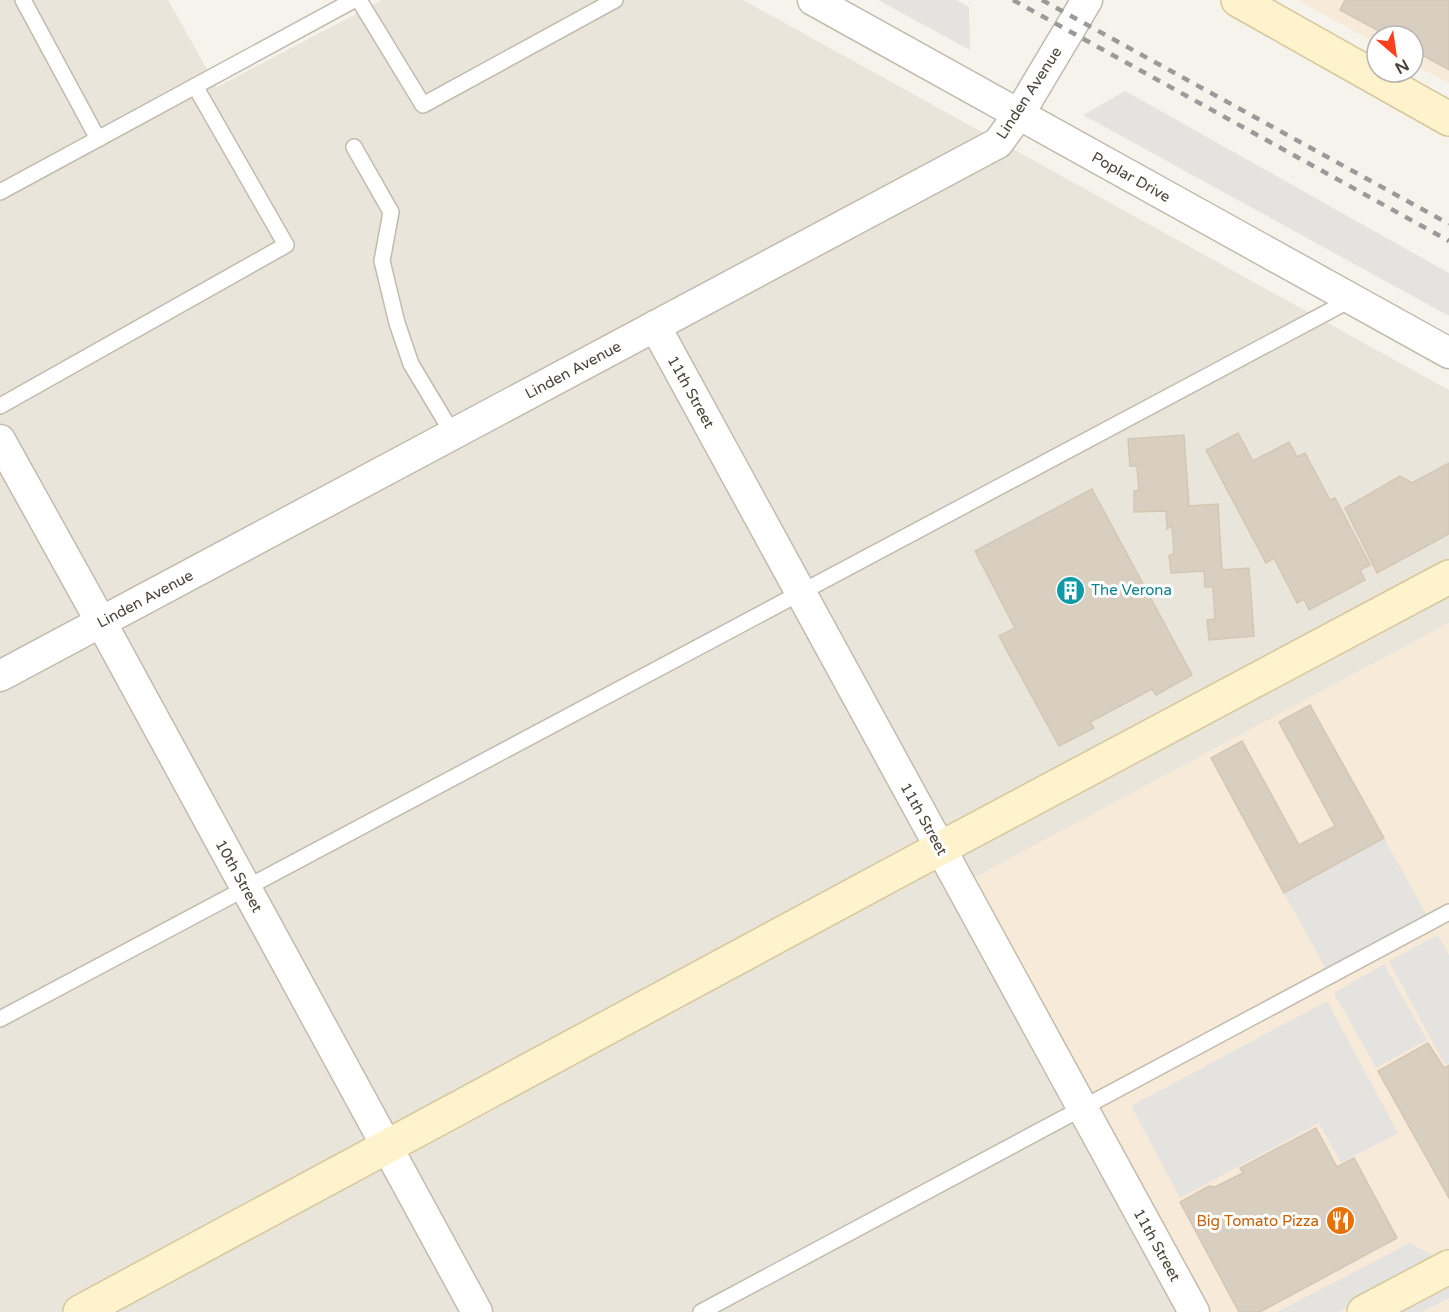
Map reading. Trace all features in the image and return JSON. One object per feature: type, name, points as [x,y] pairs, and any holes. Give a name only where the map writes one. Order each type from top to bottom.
[{"type":"street","name":"Poplar Drive","points":[[813,0],[1449,353]]},
{"type":"street","name":"Linden Avenue","points":[[0,676],[998,143],[1019,114],[1087,0]]},
{"type":"street","points":[[1238,0],[1449,119]]},
{"type":"street","name":"11th Street","points":[[655,326],[1194,1312]]},
{"type":"street","name":"10th Street","points":[[0,440],[477,1312]]},
{"type":"street","points":[[80,1312],[1449,577]]},
{"type":"street","points":[[1364,1312],[1449,1267]]},
{"type":"lane","points":[[23,0],[98,139]]},
{"type":"lane","points":[[0,192],[357,0],[423,105],[615,0]]},
{"type":"lane","points":[[0,406],[286,245],[195,86]]},
{"type":"lane","points":[[354,147],[391,212],[382,261],[397,323],[411,364],[453,435]]},
{"type":"lane","points":[[0,1019],[1352,299]]},
{"type":"lane","points":[[701,1312],[1449,912]]},
{"type":"shaded area","points":[[0,0],[168,0],[217,87],[382,0],[743,0],[1449,390],[1449,623],[974,878],[1209,1312],[0,1312]]},
{"type":"shaded area","points":[[878,0],[956,0],[969,7],[970,50]]},
{"type":"shaded area","points":[[1298,0],[1449,0],[1449,83],[1425,70],[1425,24],[1365,24],[1365,37]]},
{"type":"shaded area","points":[[1125,91],[1449,273],[1449,316],[1083,115]]},
{"type":"shaded area","points":[[1449,623],[1449,1312],[1209,1312],[974,878]]},
{"type":"shaded area","points":[[1384,838],[1426,914],[1326,969],[1284,893]]},
{"type":"shaded area","points":[[1438,935],[1449,955],[1449,1063],[1445,1065],[1389,961]]},
{"type":"shaded area","points":[[1384,964],[1427,1040],[1376,1068],[1334,993]]},
{"type":"shaded area","points":[[1327,1001],[1398,1133],[1341,1163],[1319,1123],[1180,1198],[1131,1106]]},
{"type":"shaded area","points":[[1410,1243],[1438,1258],[1338,1312],[1277,1312]]},
{"type":"shaded area","points":[[1449,1285],[1449,1298],[1422,1312],[1399,1312]]},
{"type":"building","points":[[1345,0],[1449,0],[1449,70],[1425,57],[1425,24],[1366,24],[1340,10]]},
{"type":"building","points":[[1238,433],[1253,461],[1289,442],[1297,457],[1305,453],[1330,500],[1335,498],[1370,565],[1360,570],[1365,580],[1309,610],[1304,599],[1297,603],[1274,558],[1266,563],[1206,450]]},
{"type":"building","points":[[1184,435],[1189,506],[1218,504],[1222,570],[1249,568],[1254,636],[1209,640],[1207,620],[1215,619],[1213,587],[1205,587],[1204,571],[1171,573],[1169,555],[1174,554],[1172,526],[1167,529],[1166,511],[1134,512],[1134,491],[1139,490],[1137,466],[1130,466],[1128,439]]},
{"type":"building","points":[[1449,463],[1449,534],[1377,573],[1345,508],[1400,476],[1412,483]]},
{"type":"building","name":"The Verona","points":[[1092,489],[1192,675],[1156,695],[1152,689],[1090,722],[1094,728],[1059,746],[999,636],[1015,628],[975,551]]},
{"type":"building","points":[[1310,705],[1384,838],[1284,893],[1211,758],[1242,741],[1299,845],[1335,826],[1279,722]]},
{"type":"building","points":[[1428,1043],[1444,1068],[1449,1065],[1449,1198],[1378,1071]]},
{"type":"building","points":[[1316,1128],[1337,1167],[1354,1158],[1397,1238],[1260,1312],[1239,1312],[1180,1202],[1209,1186],[1215,1187],[1243,1173],[1240,1168]]},
{"type":"railway","points":[[1013,0],[1449,241]]},
{"type":"railway","points":[[1042,0],[1449,224]]},
{"type":"place","name":"The Verona","points":[[1070,590]]},
{"type":"place","name":"Big Tomato Pizza","points":[[1340,1221]]}]
